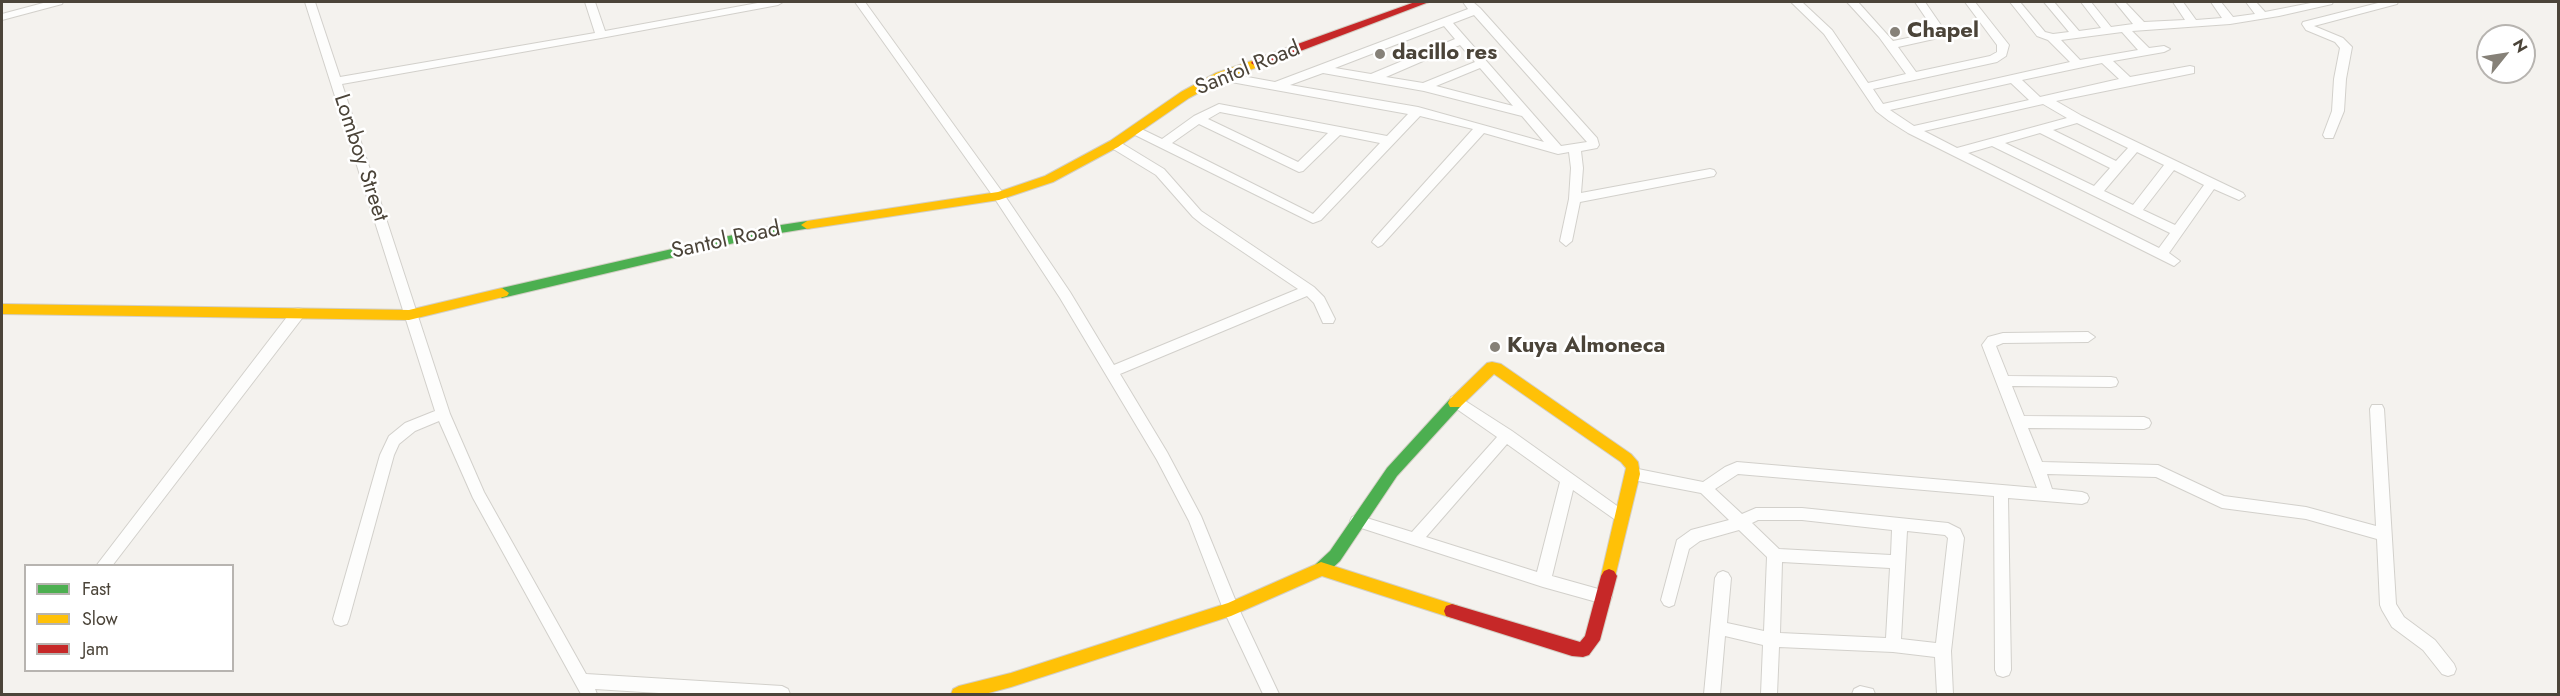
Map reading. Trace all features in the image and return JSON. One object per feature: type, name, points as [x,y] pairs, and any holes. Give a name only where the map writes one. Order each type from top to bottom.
[{"type":"street","points":[[2,17],[57,2]]},
{"type":"street","name":"Lomboy Street","points":[[310,2],[410,315]]},
{"type":"street","points":[[590,2],[601,35]]},
{"type":"street","points":[[336,81],[778,2]]},
{"type":"street","points":[[860,2],[999,196],[1065,296],[1162,456],[1196,520],[1231,609],[1271,694]]},
{"type":"street","name":"Santol Road","points":[[2,309],[410,315],[768,231],[999,196],[1048,179],[1114,144],[1185,95],[1221,76],[1424,2]]},
{"type":"street","points":[[1796,2],[1828,32],[1880,108],[1912,130],[2174,261]]},
{"type":"street","points":[[1852,2],[1891,45],[1914,77]]},
{"type":"street","points":[[1852,2],[1857,2]]},
{"type":"street","points":[[1891,45],[1930,37],[1940,31],[1920,2]]},
{"type":"street","points":[[1865,87],[1994,59],[2002,54],[2003,45],[1970,2]]},
{"type":"street","points":[[2015,2],[2041,34],[2052,38],[2078,64]]},
{"type":"street","points":[[2049,2],[2076,34]]},
{"type":"street","points":[[2086,2],[2108,30]]},
{"type":"street","points":[[2120,2],[2141,26]]},
{"type":"street","points":[[2178,2],[2193,23]]},
{"type":"street","points":[[2216,2],[2230,21]]},
{"type":"street","points":[[2251,2],[2262,16]]},
{"type":"street","points":[[2052,38],[2141,26],[2230,21],[2262,16],[2290,6],[2328,2]]},
{"type":"street","points":[[2329,135],[2338,111],[2340,79],[2346,47],[2339,40],[2310,28],[2307,24],[2393,2]]},
{"type":"street","points":[[1221,76],[1276,86],[1418,111],[1558,150],[1575,149],[1594,143],[1472,6],[1445,21],[1276,86]]},
{"type":"street","points":[[1445,21],[1558,150]]},
{"type":"street","points":[[2124,28],[2146,52]]},
{"type":"street","points":[[1371,78],[1462,40]]},
{"type":"street","points":[[1880,108],[2078,64],[2164,49]]},
{"type":"street","points":[[2104,59],[2128,81]]},
{"type":"street","points":[[1424,87],[1482,63]]},
{"type":"street","points":[[1323,69],[1424,87],[1524,113]]},
{"type":"street","points":[[1912,130],[2128,81],[2190,70]]},
{"type":"street","points":[[2013,78],[2041,100],[2239,196]]},
{"type":"street","points":[[1163,144],[1198,119],[1219,108],[1390,141]]},
{"type":"street","points":[[1135,130],[1313,219],[1418,111]]},
{"type":"street","points":[[1198,119],[1299,168],[1337,131]]},
{"type":"street","points":[[1956,152],[2078,119]]},
{"type":"street","points":[[1378,243],[1482,128]]},
{"type":"street","points":[[2044,130],[2118,167]]},
{"type":"street","points":[[1993,142],[2178,232]]},
{"type":"street","points":[[1114,144],[1160,172],[1197,214],[1207,222],[1309,290],[1319,300],[1328,319]]},
{"type":"street","points":[[2096,192],[2135,147]]},
{"type":"street","points":[[1566,241],[1575,199],[1577,168],[1575,149]]},
{"type":"street","points":[[2134,211],[2172,164]]},
{"type":"street","points":[[1575,199],[1710,173]]},
{"type":"street","points":[[2162,254],[2212,183]]},
{"type":"street","points":[[1112,372],[1309,290]]},
{"type":"street","points":[[105,564],[298,313]]},
{"type":"street","points":[[410,315],[443,414],[478,494],[585,688],[782,694]]},
{"type":"street","points":[[2047,494],[1989,350],[1989,345],[2003,338],[2088,337]]},
{"type":"street","points":[[958,694],[1011,687],[1231,609],[1321,569],[1335,556],[1392,472],[1456,401],[1491,368],[1496,368],[1626,458],[1633,466],[1604,597],[1587,648],[1578,650],[1321,569]]},
{"type":"street","points":[[2003,381],[2111,382]]},
{"type":"street","points":[[1456,401],[1622,517]]},
{"type":"street","points":[[2377,409],[2387,596],[2390,612],[2402,626],[2429,645],[2448,669]]},
{"type":"street","points":[[341,619],[387,454],[394,440],[410,427],[443,414]]},
{"type":"street","points":[[2019,422],[2144,423]]},
{"type":"street","points":[[1415,539],[1507,435]]},
{"type":"street","points":[[1705,488],[1737,468],[2082,498]]},
{"type":"street","points":[[2037,468],[2158,471],[2222,502],[2306,513],[2385,535]]},
{"type":"street","points":[[1633,474],[1705,488],[1775,555],[1898,562]]},
{"type":"street","points":[[1543,580],[1568,480]]},
{"type":"street","points":[[2001,491],[2003,670]]},
{"type":"street","points":[[1669,600],[1682,544],[1696,535],[1728,528],[1756,514],[1802,514],[1948,529],[1955,534],[1943,651],[1945,694]]},
{"type":"street","points":[[1357,521],[1604,597]]},
{"type":"street","points":[[1893,645],[1900,524]]},
{"type":"street","points":[[1769,694],[1775,555]]},
{"type":"street","points":[[1712,694],[1723,578]]},
{"type":"street","points":[[1719,628],[1772,640],[1893,645],[1943,651]]},
{"type":"street","points":[[1860,694],[1867,694]]},
{"type":"traffic: fast","points":[[502,293],[768,231],[807,225]]},
{"type":"traffic: fast","points":[[1321,569],[1335,556],[1392,472],[1455,403]]},
{"type":"traffic: slow","points":[[807,225],[999,196],[1049,179],[1114,144],[1185,95],[1220,76],[1257,63]]},
{"type":"traffic: slow","points":[[2,309],[409,315],[502,293]]},
{"type":"traffic: slow","points":[[1455,403],[1492,367],[1496,368],[1626,458],[1633,466],[1633,474],[1609,576]]},
{"type":"traffic: slow","points":[[959,694],[1011,680],[1231,609],[1321,569],[1452,611]]},
{"type":"traffic: jam","points":[[1257,63],[1424,2]]},
{"type":"traffic: jam","points":[[1452,611],[1572,649],[1583,650],[1592,640],[1609,576]]},
{"type":"place","name":"Chapel","points":[[1895,32]]},
{"type":"place","name":"dacillo res","points":[[1380,54]]},
{"type":"place","name":"Kuya Almoneca","points":[[1495,347]]}]
